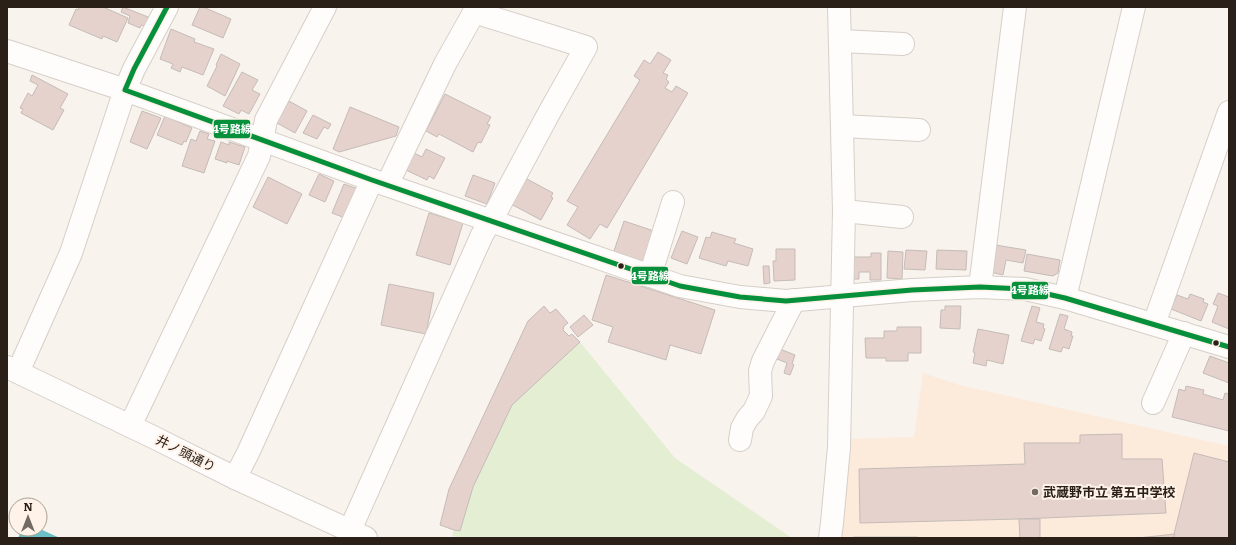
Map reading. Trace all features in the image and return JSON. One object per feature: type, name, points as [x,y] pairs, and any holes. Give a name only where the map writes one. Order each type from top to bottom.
[{"type":"street","points":[[12,370],[71,253],[125,90],[134,69],[167,7]]},
{"type":"street","points":[[130,426],[259,156],[266,120],[325,7]]},
{"type":"street","points":[[830,538],[839,447],[844,211],[839,7]]},
{"type":"street","points":[[980,287],[1015,7]]},
{"type":"street","points":[[1065,298],[1134,7]]},
{"type":"street","points":[[235,478],[379,182],[476,10],[586,47],[478,243],[358,534]]},
{"type":"street","points":[[840,41],[903,44]]},
{"type":"street","points":[[7,51],[125,90],[490,222],[680,286],[740,297],[786,301],[912,290],[980,287],[1024,289],[1065,298],[1229,347]]},
{"type":"street","points":[[1154,324],[1229,112]]},
{"type":"street","points":[[842,126],[920,130]]},
{"type":"street","points":[[650,276],[673,202]]},
{"type":"street","points":[[844,211],[902,217]]},
{"type":"street","points":[[740,440],[742,428],[754,411],[761,396],[760,370],[763,361],[794,300]]},
{"type":"street","points":[[1153,403],[1184,333]]},
{"type":"street","name":"井ノ頭通り","points":[[12,370],[235,478],[358,534]]},
{"type":"shaded area","name":"武蔵野市立 第五中学校","points":[[923,373],[959,385],[1229,446],[1229,538],[836,538],[848,439],[914,437]]},
{"type":"green space","points":[[580,342],[675,458],[792,538],[458,538],[452,535],[454,530],[460,531],[473,487],[512,405]]},
{"type":"water","points":[[48,533],[60,538],[18,538],[48,537]]},
{"type":"building","points":[[79,7],[103,7],[128,18],[117,42],[103,36],[102,39],[69,25],[76,9],[78,10]]},
{"type":"building","points":[[123,7],[148,17],[145,26],[141,25],[140,28],[128,23],[130,16],[121,12]]},
{"type":"building","points":[[200,7],[231,19],[223,38],[192,25]]},
{"type":"building","points":[[171,29],[195,39],[194,42],[214,49],[203,75],[182,67],[180,72],[171,68],[173,64],[160,59]]},
{"type":"building","points":[[658,52],[671,60],[663,73],[668,75],[666,79],[669,82],[665,88],[672,92],[676,86],[688,93],[607,228],[600,224],[590,239],[567,225],[578,207],[567,201],[640,80],[634,76],[644,60],[650,64]]},
{"type":"building","points":[[221,54],[240,64],[225,96],[207,86]]},
{"type":"building","points":[[242,72],[258,80],[252,90],[260,94],[249,114],[241,110],[239,114],[223,106]]},
{"type":"building","points":[[32,75],[68,94],[60,108],[64,110],[53,130],[21,113],[23,109],[20,108],[28,93],[32,96],[38,85],[30,81]]},
{"type":"building","points":[[445,94],[491,117],[487,124],[490,125],[481,143],[478,142],[473,152],[439,134],[437,137],[426,131]]},
{"type":"building","points":[[289,101],[307,111],[295,133],[277,123]]},
{"type":"building","points":[[350,107],[399,127],[396,136],[339,152],[333,149]]},
{"type":"building","points":[[142,111],[161,118],[147,149],[130,142]]},
{"type":"building","points":[[313,115],[331,124],[328,129],[324,127],[317,139],[303,133]]},
{"type":"building","points":[[165,116],[192,128],[186,142],[184,141],[182,145],[157,135]]},
{"type":"building","points":[[200,131],[209,134],[207,139],[215,141],[204,173],[182,166],[191,139],[196,141]]},
{"type":"building","points":[[221,142],[229,145],[229,142],[245,147],[239,165],[215,159]]},
{"type":"building","points":[[426,149],[445,158],[434,179],[429,176],[427,180],[406,170],[414,153],[422,157]]},
{"type":"building","points":[[319,174],[334,181],[325,202],[309,195]]},
{"type":"building","points":[[473,175],[495,183],[487,204],[465,196]]},
{"type":"building","points":[[268,177],[302,194],[287,224],[253,207]]},
{"type":"building","points":[[527,179],[553,193],[551,197],[553,198],[541,220],[509,203],[520,181],[524,183]]},
{"type":"building","points":[[344,184],[358,189],[345,218],[332,213]]},
{"type":"building","points":[[429,213],[463,223],[450,265],[416,255]]},
{"type":"building","points":[[624,221],[651,230],[652,234],[641,263],[613,254]]},
{"type":"building","points":[[682,231],[698,237],[687,264],[671,258]]},
{"type":"building","points":[[712,232],[736,239],[734,243],[753,249],[748,266],[728,261],[726,266],[699,258],[706,237],[710,238]]},
{"type":"building","points":[[995,245],[1026,250],[1023,263],[1006,260],[1003,275],[990,272]]},
{"type":"building","points":[[776,249],[795,249],[795,280],[774,281],[773,261],[776,261]]},
{"type":"building","points":[[906,250],[927,251],[925,270],[904,269]]},
{"type":"building","points":[[937,250],[967,251],[966,270],[936,269]]},
{"type":"building","points":[[888,251],[903,252],[902,279],[887,278]]},
{"type":"building","points":[[871,253],[881,253],[881,280],[870,280],[870,272],[859,272],[859,279],[853,279],[853,257],[871,257]]},
{"type":"building","points":[[1027,254],[1060,260],[1058,273],[1053,276],[1024,271]]},
{"type":"building","points":[[763,266],[769,266],[770,283],[764,284]]},
{"type":"building","points":[[606,275],[715,310],[701,354],[670,345],[666,360],[608,342],[613,327],[592,320]]},
{"type":"building","points":[[389,284],[434,293],[426,334],[381,325]]},
{"type":"building","points":[[1218,293],[1229,297],[1229,329],[1212,322],[1218,306],[1213,304]]},
{"type":"building","points":[[1190,294],[1204,299],[1203,302],[1208,304],[1201,321],[1171,309],[1177,295],[1188,299]]},
{"type":"building","points":[[544,306],[550,313],[556,309],[568,323],[564,326],[563,330],[569,336],[572,334],[580,342],[512,405],[473,487],[460,531],[440,525],[449,489],[528,321]]},
{"type":"building","points":[[945,306],[961,306],[960,329],[940,328],[941,310],[945,310]]},
{"type":"building","points":[[1032,306],[1040,308],[1036,322],[1044,324],[1043,328],[1045,329],[1041,341],[1035,339],[1033,344],[1021,341]]},
{"type":"building","points":[[1060,314],[1068,316],[1064,329],[1072,332],[1071,336],[1073,336],[1069,349],[1063,347],[1061,352],[1049,349]]},
{"type":"building","points":[[584,315],[593,325],[578,337],[570,327]]},
{"type":"building","points":[[897,327],[921,327],[921,353],[908,353],[908,361],[886,361],[886,358],[866,358],[865,338],[884,338],[884,331],[897,331]]},
{"type":"building","points":[[978,329],[1009,335],[1003,364],[987,360],[986,366],[973,363],[975,353],[973,352]]},
{"type":"building","points":[[780,349],[795,355],[792,364],[794,365],[790,375],[784,373],[787,363],[777,359]]},
{"type":"building","points":[[1210,356],[1229,363],[1229,383],[1203,373]]},
{"type":"building","points":[[1186,386],[1204,390],[1203,394],[1223,400],[1225,393],[1229,394],[1229,431],[1172,417],[1179,389],[1185,391]]},
{"type":"building","points":[[1122,434],[1122,459],[1162,459],[1166,513],[860,523],[859,469],[1025,464],[1024,443],[1080,443],[1080,435]]},
{"type":"building","points":[[1194,453],[1229,462],[1229,538],[1173,538]]},
{"type":"building","points":[[1019,519],[1040,519],[1040,538],[1020,538]]},
{"type":"building","points":[[1175,534],[1173,538],[1138,538]]},
{"type":"building","points":[[917,537],[917,538],[854,538]]},
{"type":"transit line","name":"4号路線","points":[[167,7],[134,69],[125,90],[372,180],[680,286],[740,297],[786,301],[912,290],[980,287],[1025,289],[1065,298],[1229,347]]},
{"type":"place","name":"武蔵野市立 第五中学校","points":[[1035,492]]}]
